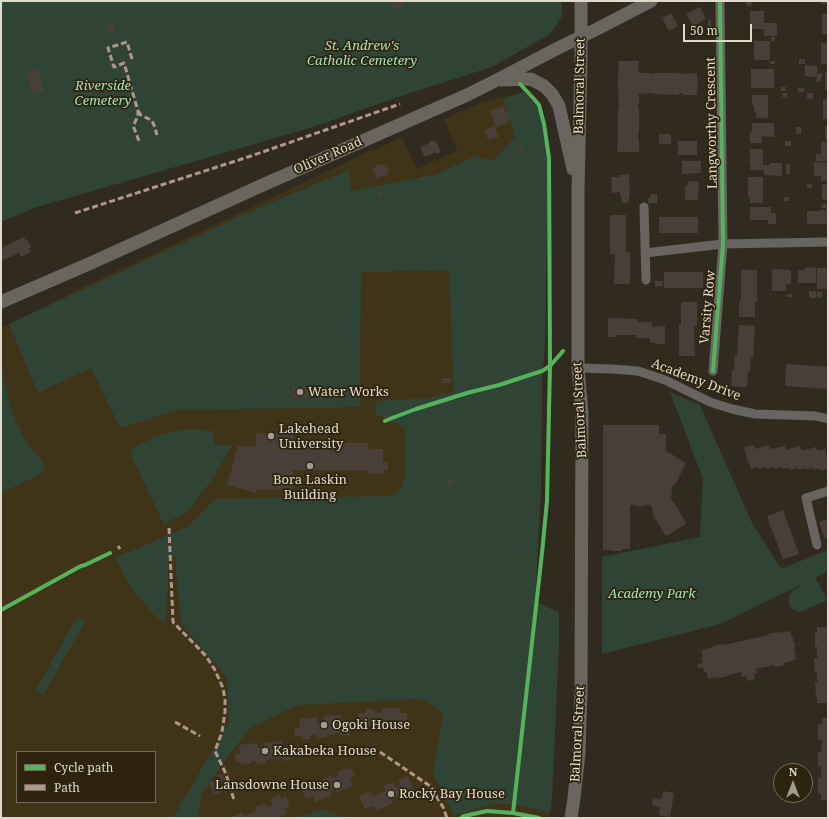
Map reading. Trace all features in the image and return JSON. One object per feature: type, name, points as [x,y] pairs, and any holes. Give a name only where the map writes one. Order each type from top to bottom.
[{"type":"main road","name":"Balmoral Street","points":[[571,818],[579,753],[581,692],[582,420],[578,368],[578,191],[582,1]]},
{"type":"main road","name":"Oliver Road","points":[[1,302],[92,263],[467,94],[652,1]]},
{"type":"main road","points":[[497,80],[531,79],[544,86],[552,94],[560,106],[578,191]]},
{"type":"street","name":"Langworthy Crescent","points":[[720,1],[723,244]]},
{"type":"street","points":[[644,207],[646,280]]},
{"type":"street","points":[[645,253],[723,244],[828,242]]},
{"type":"street","name":"Varsity Row","points":[[713,371],[723,244]]},
{"type":"street","name":"Academy Drive","points":[[578,368],[638,371],[665,380],[710,402],[755,414],[816,416],[828,419]]},
{"type":"street","points":[[817,545],[806,498],[828,491]]},
{"type":"shaded area","name":"Lakehead University","points":[[523,92],[548,161],[545,343],[542,380],[541,491],[535,601],[559,613],[552,797],[549,818],[1,818],[1,328],[81,288],[402,137],[417,169],[457,151],[444,119],[483,102]]},
{"type":"green space","name":"Riverside Cemetery","points":[[1,1],[562,1],[562,16],[550,34],[492,67],[404,95],[310,128],[37,207],[1,222]]},
{"type":"green space","points":[[524,92],[538,108],[540,113],[548,161],[545,343],[542,380],[541,491],[535,601],[559,613],[559,642],[550,813],[528,807],[494,804],[455,816],[433,774],[443,714],[428,701],[414,699],[298,705],[249,728],[201,794],[198,818],[173,818],[229,722],[227,678],[181,623],[175,557],[169,553],[166,624],[153,614],[132,589],[115,558],[189,526],[215,499],[387,496],[397,494],[402,487],[405,478],[405,428],[376,414],[375,401],[427,398],[454,392],[449,270],[361,272],[360,407],[177,410],[120,428],[91,368],[38,393],[9,324],[254,210],[349,170],[351,191],[435,175],[475,156],[493,161],[515,137],[503,99]]},
{"type":"green space","points":[[1,364],[6,391],[16,422],[28,446],[37,454],[44,465],[43,472],[39,475],[1,493]]},
{"type":"green space","name":"Academy Park","points":[[670,392],[700,405],[752,523],[781,569],[828,550],[828,571],[815,578],[828,600],[799,612],[793,610],[789,605],[789,595],[793,590],[800,587],[800,585],[720,624],[602,654],[602,557],[700,537],[703,479]]},
{"type":"green space","points":[[196,429],[213,431],[215,445],[233,445],[210,482],[187,512],[164,524],[131,455],[133,448],[155,437],[179,430]]},
{"type":"green space","points":[[78,618],[84,620],[84,624],[43,695],[35,691],[76,619]]},
{"type":"green space","points":[[322,809],[347,818],[295,818]]},
{"type":"building","points":[[746,1],[752,2],[751,6],[746,5]]},
{"type":"building","points":[[821,1],[828,1],[828,4],[821,4]]},
{"type":"building","points":[[391,2],[403,2],[402,8],[391,8]]},
{"type":"building","points":[[700,7],[706,19],[693,26],[686,14]]},
{"type":"building","points":[[750,11],[764,11],[764,23],[777,23],[777,36],[764,36],[764,29],[750,29]]},
{"type":"building","points":[[671,13],[678,26],[669,31],[662,18]]},
{"type":"building","points":[[822,14],[828,14],[828,34],[822,34]]},
{"type":"building","points":[[708,20],[711,20],[711,29],[708,29]]},
{"type":"building","points":[[113,23],[116,31],[109,33],[107,25]]},
{"type":"building","points":[[771,37],[775,37],[775,41],[771,41]]},
{"type":"building","points":[[754,41],[770,41],[770,60],[754,60]]},
{"type":"building","points":[[821,43],[828,43],[828,64],[821,64]]},
{"type":"building","points":[[799,59],[805,59],[805,64],[799,64]]},
{"type":"building","points":[[618,61],[639,61],[639,73],[697,73],[697,95],[683,95],[683,93],[679,93],[679,95],[653,93],[639,94],[639,152],[617,152],[619,109]]},
{"type":"building","points":[[770,61],[775,61],[775,64],[770,64]]},
{"type":"building","points":[[805,65],[817,66],[817,77],[805,76]]},
{"type":"building","points":[[37,68],[44,91],[33,94],[27,72]]},
{"type":"building","points":[[751,69],[774,69],[774,88],[751,88]]},
{"type":"building","points":[[825,72],[828,72],[828,90],[825,90]]},
{"type":"building","points":[[818,73],[823,74],[820,82],[816,81]]},
{"type":"building","points":[[781,87],[786,87],[786,91],[781,91]]},
{"type":"building","points":[[798,88],[804,88],[804,92],[798,92]]},
{"type":"building","points":[[782,93],[787,93],[787,98],[782,97]]},
{"type":"building","points":[[807,93],[813,93],[813,99],[807,98]]},
{"type":"building","points":[[752,95],[768,95],[768,118],[756,118],[754,105],[752,105]]},
{"type":"building","points":[[823,99],[828,99],[828,119],[823,119]]},
{"type":"building","points":[[503,106],[506,113],[508,112],[510,116],[508,117],[509,122],[496,127],[490,111]]},
{"type":"building","points":[[752,123],[774,123],[774,137],[762,136],[762,143],[750,143]]},
{"type":"building","points":[[495,126],[499,137],[488,140],[484,130]]},
{"type":"building","points":[[825,126],[828,126],[828,139],[825,139]]},
{"type":"building","points":[[796,127],[801,127],[801,134],[796,134]]},
{"type":"building","points":[[659,134],[671,134],[671,144],[659,144]]},
{"type":"building","points":[[433,140],[433,142],[436,141],[441,152],[437,154],[436,152],[425,157],[420,147],[430,143],[429,142]]},
{"type":"building","points":[[678,141],[697,141],[697,155],[678,155]]},
{"type":"building","points":[[785,141],[791,141],[791,146],[785,146]]},
{"type":"building","points":[[821,142],[828,142],[828,155],[826,161],[816,161],[816,154],[821,154]]},
{"type":"building","points":[[522,146],[524,151],[519,153],[518,147]]},
{"type":"building","points":[[750,149],[763,149],[763,165],[770,165],[770,163],[782,163],[782,176],[764,175],[764,170],[750,170]]},
{"type":"building","points":[[682,161],[701,161],[701,173],[682,174]]},
{"type":"building","points":[[814,162],[828,163],[828,181],[821,181],[821,176],[814,176]]},
{"type":"building","points":[[379,164],[384,164],[389,170],[387,171],[388,174],[377,179],[372,168]]},
{"type":"building","points":[[786,164],[790,164],[790,174],[786,174]]},
{"type":"building","points":[[629,174],[629,202],[622,203],[620,192],[612,193],[611,177],[619,177],[619,175]]},
{"type":"building","points":[[425,176],[426,179],[422,181],[421,178]]},
{"type":"building","points":[[748,177],[763,177],[763,203],[750,203],[750,198],[748,197]]},
{"type":"building","points":[[688,181],[699,182],[698,200],[685,200],[685,186],[687,186]]},
{"type":"building","points":[[807,184],[812,184],[812,188],[807,188]]},
{"type":"building","points":[[822,184],[828,184],[828,200],[822,199]]},
{"type":"building","points":[[381,190],[383,195],[379,196],[378,191]]},
{"type":"building","points":[[650,194],[657,194],[657,203],[648,203]]},
{"type":"building","points":[[784,197],[789,197],[789,201],[784,201]]},
{"type":"building","points":[[822,204],[828,205],[828,224],[807,224],[807,211],[826,210],[826,208],[821,208]]},
{"type":"building","points":[[750,207],[771,207],[771,213],[776,213],[776,224],[768,224],[768,220],[750,220]]},
{"type":"building","points":[[610,215],[626,215],[626,252],[630,252],[630,284],[614,284],[615,254],[610,254]]},
{"type":"building","points":[[659,217],[698,217],[698,233],[659,233]]},
{"type":"building","points":[[24,237],[26,241],[28,240],[31,248],[29,249],[31,252],[21,257],[19,253],[1,261],[1,248]]},
{"type":"building","points":[[805,267],[816,268],[816,283],[798,283],[798,270],[805,270]]},
{"type":"building","points":[[817,268],[828,269],[828,289],[817,289]]},
{"type":"building","points":[[772,269],[791,270],[791,284],[786,284],[786,291],[772,291]]},
{"type":"building","points":[[741,270],[757,270],[757,302],[755,302],[755,317],[739,317],[739,301],[741,301]]},
{"type":"building","points":[[664,272],[703,272],[703,288],[664,288]]},
{"type":"building","points":[[655,281],[663,281],[663,286],[655,287]]},
{"type":"building","points":[[809,291],[816,291],[816,298],[809,298]]},
{"type":"building","points":[[817,292],[822,292],[822,298],[817,298]]},
{"type":"building","points":[[787,294],[792,294],[792,297],[787,297]]},
{"type":"building","points":[[681,302],[697,302],[697,326],[694,326],[695,356],[679,356]]},
{"type":"building","points":[[608,318],[637,319],[637,322],[652,322],[652,327],[665,326],[665,344],[650,343],[650,338],[636,338],[636,335],[616,335],[616,337],[608,337]]},
{"type":"building","points":[[739,325],[755,326],[753,358],[751,357],[747,387],[731,386],[732,370],[734,370],[735,355],[737,355]]},
{"type":"building","points":[[786,364],[828,367],[828,389],[785,386]]},
{"type":"building","points":[[442,378],[451,378],[451,383],[442,383]]},
{"type":"building","name":"Water Works","points":[[292,387],[307,387],[307,398],[292,397]]},
{"type":"building","points":[[603,425],[659,425],[659,434],[666,434],[666,451],[686,463],[672,488],[671,499],[686,524],[666,536],[653,515],[653,510],[650,505],[630,505],[630,549],[622,549],[622,551],[603,550]]},
{"type":"building","name":"Bora Laskin Building","points":[[256,433],[293,433],[293,443],[368,443],[368,449],[383,449],[383,462],[388,462],[388,470],[383,470],[384,474],[368,474],[368,470],[293,470],[293,490],[257,490],[257,493],[227,485],[238,446],[256,446]]},
{"type":"building","points":[[754,445],[755,449],[769,445],[770,449],[785,446],[786,450],[800,446],[801,451],[816,447],[817,451],[825,449],[828,459],[828,469],[821,471],[820,469],[813,470],[813,468],[798,470],[797,468],[790,470],[789,468],[782,469],[782,467],[767,469],[766,467],[759,469],[758,467],[751,469],[744,447]]},
{"type":"building","points":[[448,480],[454,480],[454,485],[448,485]]},
{"type":"building","points":[[783,510],[799,554],[784,559],[767,517]]},
{"type":"building","points":[[827,519],[828,538],[825,539],[819,522]]},
{"type":"building","points":[[817,627],[828,627],[828,703],[817,703],[816,697],[815,682],[817,682],[817,672],[815,673],[814,658],[817,658],[815,633],[817,633]]},
{"type":"building","points":[[790,631],[795,643],[794,647],[796,660],[784,663],[785,665],[775,667],[774,665],[756,669],[757,673],[754,674],[755,679],[747,681],[746,676],[742,677],[741,672],[728,675],[729,676],[708,679],[706,671],[704,672],[703,667],[698,668],[698,664],[703,663],[701,650],[722,644],[769,635],[768,634]]},
{"type":"building","points":[[366,708],[375,709],[375,713],[382,713],[382,708],[400,708],[400,713],[407,713],[407,727],[398,727],[398,725],[384,725],[384,729],[374,729],[374,725],[368,725],[368,728],[358,728],[358,713],[366,713]]},
{"type":"building","name":"Ogoki House","points":[[341,715],[342,720],[349,720],[350,735],[341,736],[340,733],[317,738],[316,735],[310,735],[310,739],[301,740],[301,736],[295,736],[294,728],[300,728],[299,719],[317,717],[317,723],[324,722],[324,716]]},
{"type":"building","points":[[822,718],[828,718],[828,800],[821,800],[821,794],[818,794],[818,778],[821,778],[821,766],[818,766],[818,752],[821,752],[822,740],[818,740],[818,724],[822,724]]},
{"type":"building","name":"Kakabeka House","points":[[282,741],[282,747],[290,746],[291,760],[282,761],[282,758],[266,760],[267,763],[257,764],[257,761],[251,761],[251,764],[241,765],[241,762],[235,762],[235,754],[240,753],[239,745],[257,743],[258,748],[265,748],[264,743]]},
{"type":"building","name":"Lansdowne House","points":[[346,768],[347,770],[352,768],[355,776],[350,778],[353,786],[336,792],[335,789],[330,791],[332,795],[315,802],[313,797],[306,799],[301,787],[308,784],[310,789],[324,783],[322,779],[331,775],[332,778],[338,776],[337,772]]},
{"type":"building","points":[[222,774],[226,780],[221,782],[218,776]]},
{"type":"building","name":"Rocky Bay House","points":[[408,776],[414,790],[406,793],[407,797],[398,801],[397,797],[391,799],[393,803],[376,811],[374,806],[365,809],[359,796],[370,791],[373,796],[386,791],[384,786],[393,782],[395,787],[400,785],[399,780]]},
{"type":"building","points":[[217,779],[222,792],[214,795],[209,782]]},
{"type":"building","points":[[663,791],[674,793],[670,817],[659,815],[660,807],[652,805],[653,798],[661,799]]},
{"type":"building","points":[[280,795],[281,799],[286,796],[290,806],[285,808],[287,814],[278,818],[233,818],[233,816],[242,812],[244,816],[257,811],[255,807],[265,803],[267,807],[273,805],[270,799]]},
{"type":"marked path","points":[[132,59],[127,42],[108,48],[114,67],[124,63],[138,111],[134,128],[139,141]]},
{"type":"marked path","points":[[75,213],[251,156],[400,104]]},
{"type":"marked path","points":[[138,111],[141,115],[152,121],[157,135]]},
{"type":"marked path","points":[[169,528],[173,622],[206,656],[215,670],[223,688],[225,712],[222,732],[215,751],[226,774],[234,800]]},
{"type":"marked path","points":[[175,722],[200,736]]},
{"type":"marked path","points":[[380,752],[430,786],[443,807],[447,818]]},
{"type":"cycle path","points":[[713,371],[723,244],[720,1]]},
{"type":"cycle path","points":[[513,813],[547,501],[550,366],[549,158],[544,124],[539,105],[520,84]]},
{"type":"cycle path","points":[[385,421],[416,409],[542,371],[550,366],[563,351]]},
{"type":"cycle path","points":[[1,610],[81,566],[110,553]]},
{"type":"cycle path","points":[[461,818],[487,811],[513,813],[539,818]]},
{"type":"place","name":"Water Works","points":[[300,392]]},
{"type":"place","name":"Lakehead University","points":[[271,436]]},
{"type":"place","name":"Bora Laskin Building","points":[[310,466]]},
{"type":"place","name":"Ogoki House","points":[[324,725]]},
{"type":"place","name":"Kakabeka House","points":[[265,751]]},
{"type":"place","name":"Lansdowne House","points":[[337,785]]},
{"type":"place","name":"Rocky Bay House","points":[[391,794]]},
{"type":"park label","name":"St. Andrew's Catholic Cemetery","points":[[362,54]]}]
